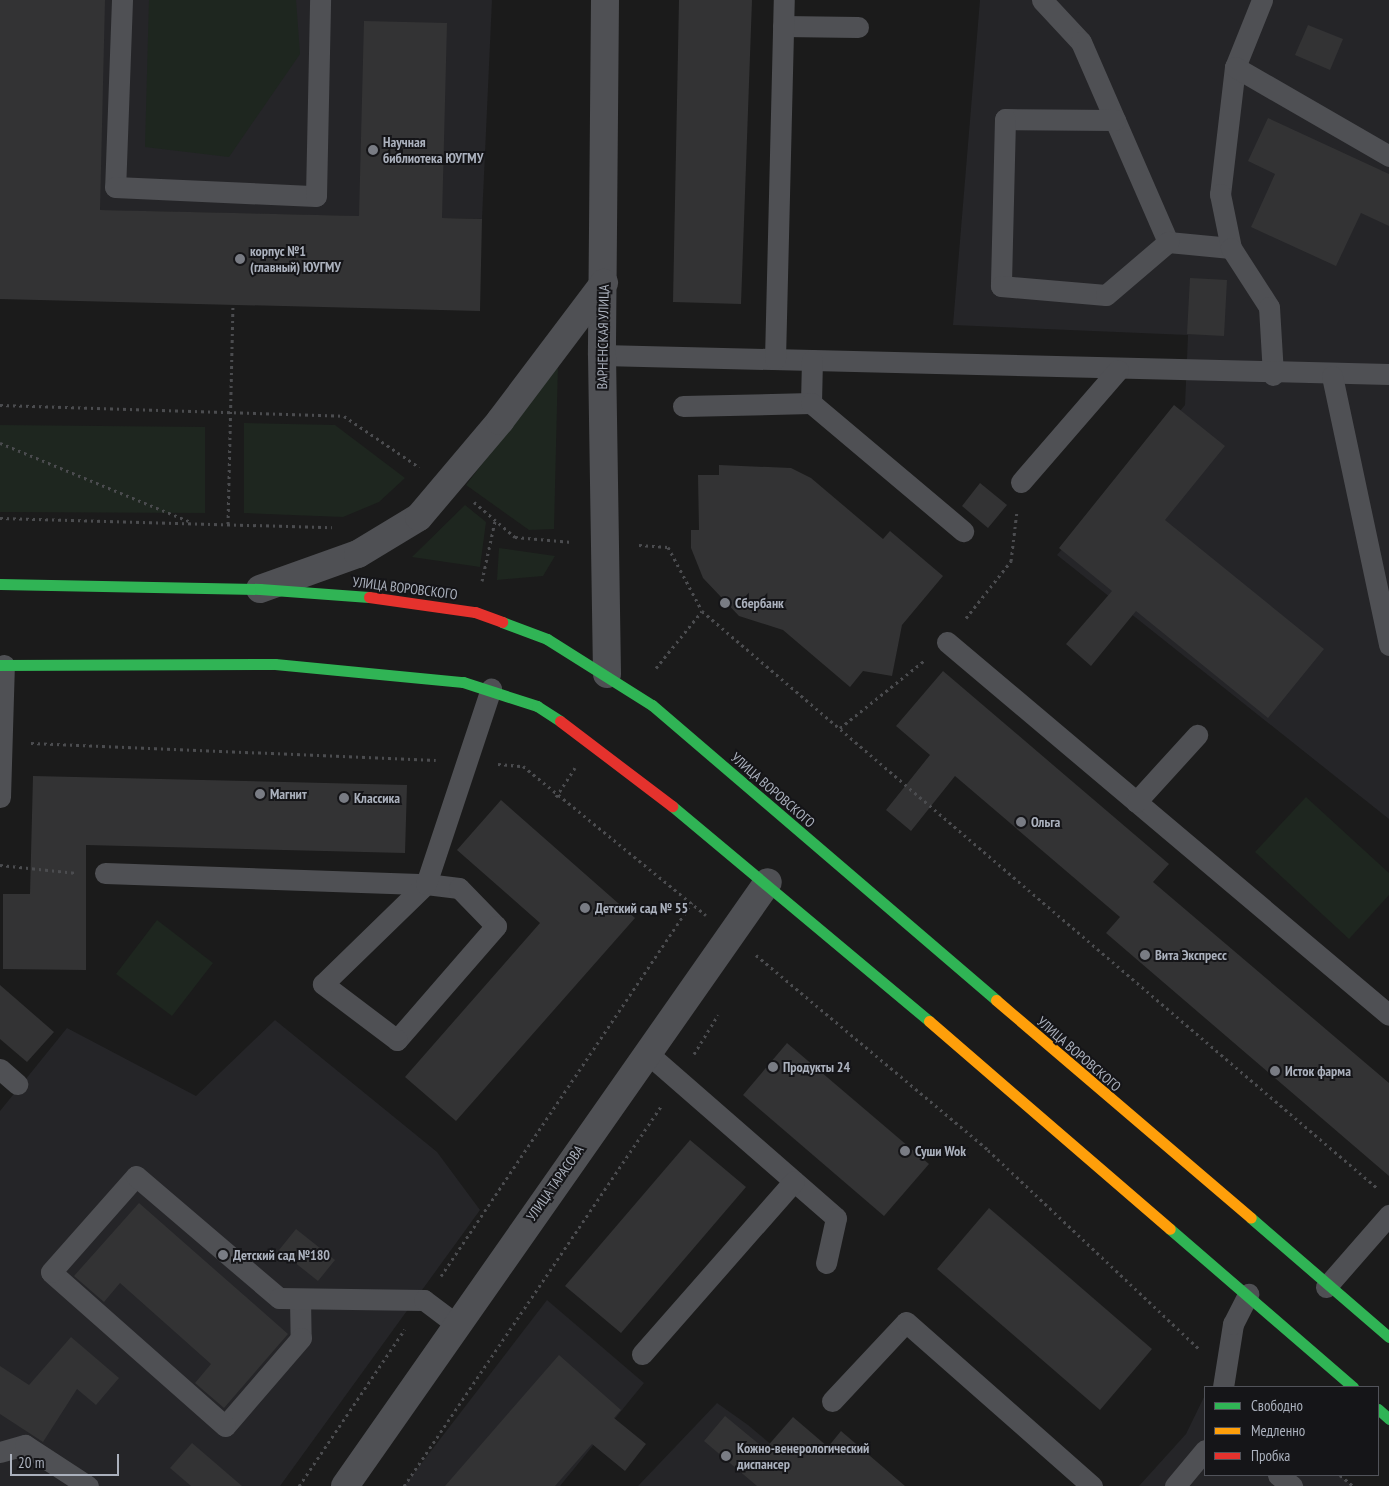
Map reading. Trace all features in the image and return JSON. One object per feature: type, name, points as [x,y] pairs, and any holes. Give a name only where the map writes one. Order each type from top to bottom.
[{"type":"main road","name":"УЛИЦА ВОРОВСКОГО","points":[[0,584],[260,589],[388,598],[475,612],[547,638],[607,674],[652,705],[1326,1287],[1389,1337]]},
{"type":"main road","points":[[2,665],[275,664],[463,682],[491,689],[536,706],[593,742],[768,882],[1248,1294],[1352,1386]]},
{"type":"main road","points":[[1379,1410],[1389,1419]]},
{"type":"street","name":"ВАРНЕНСКАЯ УЛИЦА","points":[[605,0],[602,355],[607,674]]},
{"type":"street","points":[[260,589],[358,554],[419,517],[450,481],[604,283]]},
{"type":"street","name":"УЛИЦА ТАРАСОВА","points":[[345,1486],[646,1052],[768,882]]},
{"type":"lane","points":[[122,0],[115,187],[316,196],[320,0]]},
{"type":"lane","points":[[775,359],[784,0]]},
{"type":"lane","points":[[1042,0],[1081,42],[1168,242]]},
{"type":"lane","points":[[1262,0],[1235,68],[1220,194],[1231,248],[1269,307],[1274,375]]},
{"type":"lane","points":[[784,26],[858,27]]},
{"type":"lane","points":[[1235,68],[1389,156]]},
{"type":"lane","points":[[1114,120],[1005,118],[1001,286],[1106,295],[1168,242],[1231,248]]},
{"type":"lane","points":[[602,355],[1274,375],[1332,376],[1389,374]]},
{"type":"lane","points":[[811,403],[812,360]]},
{"type":"lane","points":[[1021,482],[1118,370]]},
{"type":"lane","points":[[1332,376],[1389,645]]},
{"type":"lane","points":[[683,406],[811,403],[963,531]]},
{"type":"lane","points":[[947,642],[1389,1015]]},
{"type":"lane","points":[[0,797],[3,742],[2,665]]},
{"type":"lane","points":[[95,873],[426,884],[459,888],[496,926],[397,1040],[323,984],[426,884],[491,689]]},
{"type":"lane","points":[[1136,802],[1197,735]]},
{"type":"lane","points":[[646,1052],[836,1218],[826,1263]]},
{"type":"lane","points":[[0,1069],[17,1084]]},
{"type":"lane","points":[[300,1299],[301,1338],[225,1426],[51,1272],[136,1176],[279,1298],[424,1300],[457,1324]]},
{"type":"lane","points":[[642,1354],[794,1181]]},
{"type":"lane","points":[[1326,1287],[1389,1215]]},
{"type":"lane","points":[[1224,1380],[1234,1324],[1248,1294]]},
{"type":"lane","points":[[832,1401],[906,1322],[1092,1486]]},
{"type":"lane","points":[[0,1452],[25,1445],[88,1486]]},
{"type":"lane","points":[[1175,1486],[1204,1451]]},
{"type":"lane","points":[[1279,1476],[1292,1486]]},
{"type":"path","points":[[228,524],[232,305]]},
{"type":"path","points":[[0,405],[230,414],[344,416],[422,468],[450,481],[515,537],[604,544],[668,546],[702,611],[1382,1192]]},
{"type":"path","points":[[0,443],[194,523]]},
{"type":"path","points":[[417,475],[428,460]]},
{"type":"path","points":[[0,518],[336,527]]},
{"type":"path","points":[[3,742],[523,766],[756,954],[988,1150],[1224,1380]]},
{"type":"path","points":[[0,865],[95,873]]},
{"type":"path","points":[[299,1486],[692,903]]},
{"type":"path","points":[[750,963],[756,954]]},
{"type":"path","points":[[404,1486],[519,1322],[678,1080],[724,1005]]},
{"type":"path","points":[[1341,1476],[1353,1486]]},
{"type":"shaded area","points":[[0,0],[492,0],[482,219],[0,208]]},
{"type":"shaded area","points":[[149,0],[296,0],[300,54],[229,157],[145,147]]},
{"type":"shaded area","points":[[980,0],[1389,0],[1389,819],[1057,555],[1185,405],[1188,335],[953,325]]},
{"type":"shaded area","points":[[558,364],[554,529],[529,530],[466,485]]},
{"type":"shaded area","points":[[244,423],[335,425],[405,478],[379,502],[343,517],[244,513]]},
{"type":"shaded area","points":[[0,425],[205,427],[205,513],[0,512]]},
{"type":"shaded area","points":[[465,505],[486,522],[480,567],[412,557]]},
{"type":"shaded area","points":[[499,548],[555,556],[543,576],[497,580]]},
{"type":"shaded area","points":[[1306,797],[1389,873],[1389,895],[1349,939],[1255,852]]},
{"type":"shaded area","points":[[157,920],[213,963],[172,1016],[116,974]]},
{"type":"shaded area","name":"Детский сад №180","points":[[275,1020],[437,1152],[480,1210],[280,1486],[0,1486],[0,1111],[67,1028],[196,1096]]},
{"type":"shaded area","points":[[547,1300],[644,1383],[560,1486],[404,1486]]},
{"type":"shaded area","points":[[1204,1397],[1204,1476],[1339,1476],[1353,1486],[1139,1486],[1186,1434]]},
{"type":"shaded area","name":"Кожно-венерологический диспансер","points":[[717,1403],[748,1425],[820,1486],[638,1486]]},
{"type":"building","points":[[0,0],[105,0],[100,210],[359,216],[364,21],[447,23],[442,218],[482,219],[480,311],[0,299]]},
{"type":"building","points":[[679,0],[752,0],[741,304],[673,302]]},
{"type":"building","points":[[1308,25],[1343,39],[1330,70],[1295,55]]},
{"type":"building","points":[[1268,118],[1389,174],[1389,226],[1361,213],[1336,266],[1251,227],[1275,174],[1248,161]]},
{"type":"building","points":[[1190,278],[1227,280],[1224,336],[1187,334]]},
{"type":"building","points":[[1174,405],[1225,446],[1165,520],[1324,649],[1268,718],[1136,611],[1091,666],[1066,644],[1112,591],[1059,548]]},
{"type":"building","points":[[719,465],[791,468],[811,478],[883,539],[890,531],[943,576],[902,625],[892,676],[863,671],[850,687],[783,630],[739,616],[703,578],[691,548],[691,530],[699,530],[698,475],[719,475]]},
{"type":"building","points":[[980,483],[1007,505],[988,528],[962,506]]},
{"type":"building","points":[[943,671],[1169,864],[1153,882],[1389,1083],[1389,1176],[1106,933],[1120,917],[955,776],[911,831],[886,810],[930,755],[896,726]]},
{"type":"building","points":[[33,776],[407,785],[405,853],[86,845],[86,970],[3,969],[3,894],[30,894]]},
{"type":"building","points":[[501,800],[635,918],[456,1121],[405,1077],[540,923],[457,850]]},
{"type":"building","points":[[0,985],[54,1032],[27,1062],[0,1039]]},
{"type":"building","points":[[787,1043],[929,1164],[884,1216],[743,1095]]},
{"type":"building","points":[[690,1140],[746,1187],[621,1333],[565,1286]]},
{"type":"building","points":[[139,1203],[288,1334],[224,1408],[195,1383],[211,1364],[120,1283],[104,1302],[74,1276]]},
{"type":"building","points":[[989,1208],[1152,1349],[1100,1410],[937,1269]]},
{"type":"building","points":[[296,1229],[335,1260],[318,1281],[279,1250]]},
{"type":"building","points":[[71,1337],[119,1378],[96,1405],[77,1389],[43,1442],[0,1414],[0,1366],[29,1385]]},
{"type":"building","points":[[559,1355],[621,1410],[614,1418],[646,1444],[625,1471],[592,1444],[555,1486],[445,1486]]},
{"type":"building","points":[[725,1416],[765,1449],[793,1417],[828,1447],[841,1431],[905,1486],[757,1486],[704,1441]]},
{"type":"building","points":[[192,1443],[242,1486],[191,1486],[170,1468]]},
{"type":"traffic: fast","points":[[0,584],[260,589],[369,597]]},
{"type":"traffic: fast","points":[[502,622],[547,639],[652,705],[996,1000]]},
{"type":"traffic: fast","points":[[0,665],[275,664],[463,682],[537,706],[560,721]]},
{"type":"traffic: fast","points":[[672,806],[929,1021]]},
{"type":"traffic: fast","points":[[1251,1218],[1389,1337]]},
{"type":"traffic: fast","points":[[1170,1229],[1352,1386]]},
{"type":"traffic: fast","points":[[1379,1410],[1389,1419]]},
{"type":"traffic: slow","points":[[996,1000],[1251,1218]]},
{"type":"traffic: slow","points":[[929,1021],[1170,1229]]},
{"type":"traffic: jam","points":[[369,597],[475,612],[502,622]]},
{"type":"traffic: jam","points":[[560,721],[672,806]]},
{"type":"place","name":"Научная библиотека ЮУГМУ","points":[[373,150]]},
{"type":"place","name":"корпус №1 (главный) ЮУГМУ","points":[[240,259]]},
{"type":"place","name":"Сбербанк","points":[[725,603]]},
{"type":"place","name":"Магнит","points":[[260,794]]},
{"type":"place","name":"Классика","points":[[344,798]]},
{"type":"place","name":"Ольга","points":[[1021,822]]},
{"type":"place","name":"Детский сад № 55","points":[[585,908]]},
{"type":"place","name":"Вита Экспресс","points":[[1145,955]]},
{"type":"place","name":"Продукты 24","points":[[773,1067]]},
{"type":"place","name":"Исток фарма","points":[[1275,1071]]},
{"type":"place","name":"Суши Wok","points":[[905,1151]]},
{"type":"place","name":"Детский сад №180","points":[[223,1255]]},
{"type":"place","name":"Кожно-венерологический диспансер","points":[[726,1456]]}]
